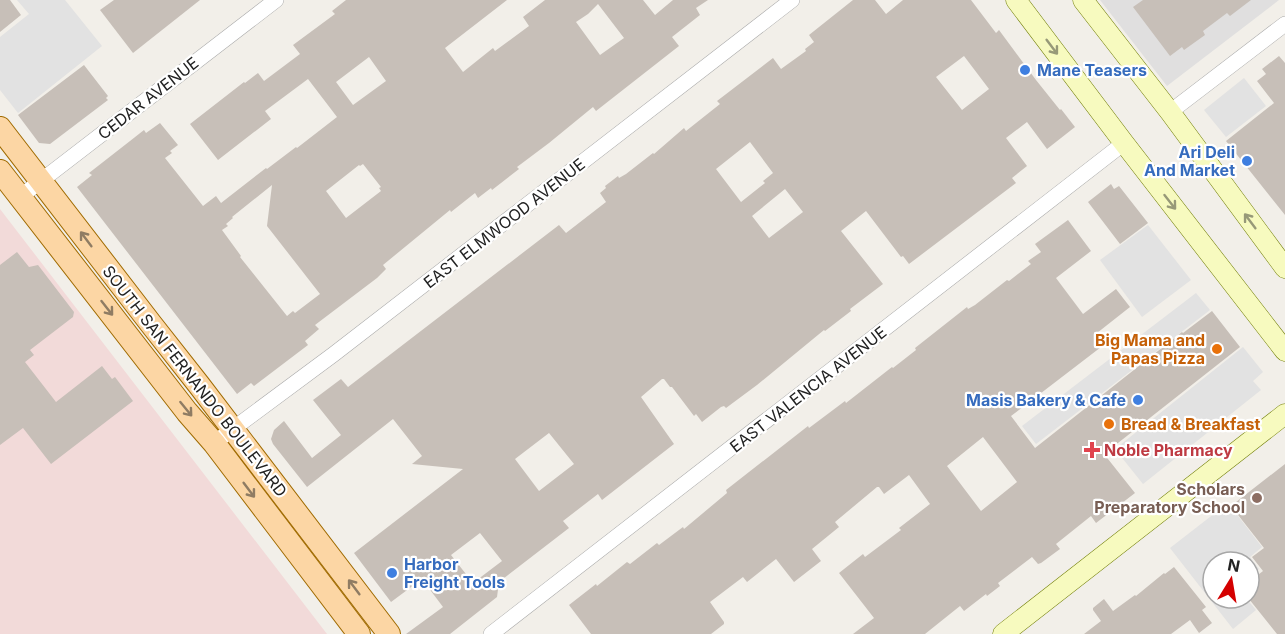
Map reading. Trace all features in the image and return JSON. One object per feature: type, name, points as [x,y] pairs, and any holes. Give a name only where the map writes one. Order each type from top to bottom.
[{"type":"main road","points":[[1016,0],[1285,351]]},
{"type":"main road","points":[[1083,0],[1170,112],[1285,268]]},
{"type":"main road","name":"SOUTH SAN FERNANDO BOULEVARD","points":[[0,128],[389,634]]},
{"type":"main road","name":"SOUTH SAN FERNANDO BOULEVARD","points":[[0,171],[187,412],[214,443],[360,634]]},
{"type":"main road","points":[[1003,634],[1285,414]]},
{"type":"street","name":"CEDAR AVENUE","points":[[20,196],[276,0]]},
{"type":"street","name":"EAST ELMWOOD AVENUE","points":[[214,443],[340,350],[792,0]]},
{"type":"street","points":[[1170,112],[1285,24]]},
{"type":"street","name":"EAST VALENCIA AVENUE","points":[[491,634],[1124,143]]},
{"type":"shaded area","points":[[17,0],[65,0],[102,46],[18,113],[0,90],[0,37],[29,14]]},
{"type":"shaded area","points":[[1100,0],[1279,0],[1167,86]]},
{"type":"shaded area","points":[[1244,78],[1266,106],[1226,137],[1204,110]]},
{"type":"shaded area","points":[[0,209],[327,634],[0,634]]},
{"type":"shaded area","points":[[1148,225],[1191,280],[1142,317],[1100,260]]},
{"type":"shaded area","points":[[1196,293],[1210,310],[1036,444],[1022,426]]},
{"type":"shaded area","points":[[1243,347],[1263,372],[1253,381],[1261,390],[1143,484],[1115,449]]},
{"type":"shaded area","points":[[1228,503],[1262,547],[1258,550],[1201,550],[1201,588],[1170,548]]},
{"type":"shaded area","points":[[1218,610],[1256,610],[1233,629]]},
{"type":"building","points":[[0,0],[10,0],[21,15],[0,32]]},
{"type":"building","points":[[114,0],[200,0],[133,53],[100,10]]},
{"type":"building","points":[[346,0],[507,0],[445,48],[463,72],[493,48],[495,51],[529,26],[523,17],[545,0],[643,0],[655,15],[673,0],[708,0],[696,8],[700,15],[672,37],[679,46],[596,111],[593,107],[517,167],[519,169],[492,190],[491,188],[478,198],[475,193],[451,212],[450,210],[383,265],[386,269],[377,278],[315,325],[319,329],[305,341],[308,345],[254,386],[251,383],[237,394],[77,187],[92,175],[89,173],[144,130],[146,133],[160,123],[178,145],[165,158],[203,206],[216,196],[221,203],[337,117],[308,79],[265,111],[271,119],[218,160],[190,124],[258,73],[264,81],[300,54],[293,45],[335,14],[332,11]],"holes":[[[598,4],[624,38],[600,55],[576,22]],[[369,57],[386,81],[353,105],[336,82]],[[363,164],[381,187],[379,188],[381,191],[346,218],[326,191]],[[272,185],[267,226],[320,294],[295,313],[293,311],[287,316],[240,257],[222,230],[228,226],[226,224]]]},
{"type":"building","points":[[853,0],[875,0],[886,14],[903,0],[971,0],[996,33],[999,30],[1075,127],[1047,149],[1027,122],[1006,138],[1027,166],[1012,178],[1016,183],[909,264],[903,256],[901,257],[866,211],[841,231],[883,284],[757,385],[726,408],[721,407],[702,422],[696,414],[694,416],[672,387],[662,379],[641,397],[674,444],[602,500],[598,494],[563,521],[569,528],[499,582],[497,597],[450,634],[406,634],[443,607],[422,579],[391,602],[354,553],[463,469],[412,464],[422,456],[393,419],[307,487],[273,444],[271,439],[274,430],[284,421],[312,458],[341,435],[313,400],[341,379],[348,387],[559,225],[566,233],[606,202],[600,193],[606,188],[605,186],[654,154],[684,128],[686,131],[720,104],[717,101],[773,58],[781,69],[806,51],[805,49],[814,42],[809,35]],"holes":[[[964,56],[989,89],[962,110],[936,77]],[[750,142],[773,173],[763,181],[765,183],[741,202],[716,169]],[[785,189],[803,212],[769,238],[752,216]],[[549,433],[574,464],[539,491],[515,459]],[[480,533],[502,561],[473,583],[451,555]]]},
{"type":"building","points":[[1143,0],[1251,0],[1230,16],[1227,13],[1203,31],[1205,35],[1184,50],[1182,47],[1170,56],[1133,7]]},
{"type":"building","points":[[1279,56],[1285,63],[1285,215],[1226,141],[1274,103],[1257,81],[1266,74],[1262,69]]},
{"type":"building","points":[[84,65],[108,96],[106,98],[108,100],[50,144],[39,143],[18,115]]},
{"type":"building","points":[[1111,184],[1114,189],[1119,186],[1148,223],[1120,244],[1088,202]]},
{"type":"building","points":[[1068,220],[1091,251],[1056,278],[1083,314],[1116,289],[1130,307],[1097,333],[1105,344],[1011,416],[1035,448],[1212,311],[1240,347],[1104,454],[1135,493],[1096,523],[1091,516],[1056,544],[1060,549],[1041,563],[1038,564],[1032,557],[998,583],[1000,586],[987,596],[986,594],[964,611],[960,606],[925,634],[853,634],[874,618],[839,573],[863,554],[865,557],[901,530],[899,528],[930,504],[909,475],[884,494],[877,487],[835,522],[839,527],[812,549],[821,561],[794,582],[776,559],[747,582],[743,577],[710,602],[724,622],[711,634],[591,634],[569,605],[627,562],[630,564],[657,543],[659,545],[683,527],[684,529],[727,493],[726,490],[808,426],[809,428],[845,401],[846,403],[916,350],[915,348],[967,307],[968,309],[975,305],[1031,264],[1028,261],[1041,252],[1035,244]],"holes":[[[983,437],[1017,482],[981,511],[947,466]]]},
{"type":"building","points":[[17,252],[29,267],[38,265],[74,312],[73,317],[30,350],[34,355],[25,362],[56,402],[102,366],[112,379],[115,377],[133,401],[51,464],[23,428],[0,445],[0,265]]},
{"type":"building","points":[[1285,464],[1285,634],[1277,634],[1258,610],[1261,610],[1261,573],[1263,571],[1261,550],[1264,548],[1231,506]]},
{"type":"building","points":[[1174,567],[1201,601],[1201,610],[1212,623],[1199,633],[1190,620],[1171,634],[1084,634],[1101,621],[1093,608],[1104,599],[1113,611]]},
{"type":"place","name":"Mane Teasers","points":[[1025,70]]},
{"type":"place","name":"Ari Deli And Market","points":[[1247,161]]},
{"type":"place","name":"Big Mama and Papas Pizza","points":[[1217,349]]},
{"type":"place","name":"Masis Bakery & Cafe","points":[[1138,400]]},
{"type":"place","name":"Bread & Breakfast","points":[[1109,424]]},
{"type":"place","name":"Noble Pharmacy","points":[[1092,450]]},
{"type":"place","name":"Scholars Preparatory School","points":[[1257,498]]},
{"type":"place","name":"Harbor Freight Tools","points":[[392,573]]}]
